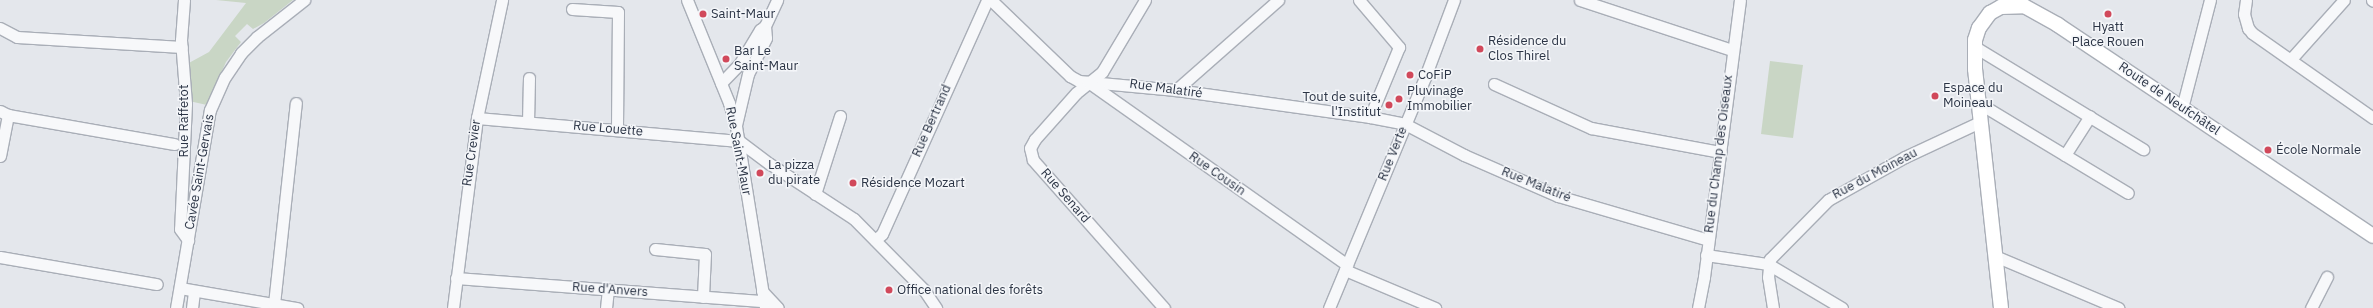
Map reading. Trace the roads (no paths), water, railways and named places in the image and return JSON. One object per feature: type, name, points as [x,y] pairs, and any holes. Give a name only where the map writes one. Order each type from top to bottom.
[{"type":"main road","name":"Route de Neufchâtel","points":[[2001,308],[1977,102],[1975,46],[1983,20],[2001,4],[2024,6],[2058,24],[2373,236]]},
{"type":"street","name":"Rue Raffetot","points":[[184,0],[182,47],[186,104],[180,229],[188,240]]},
{"type":"street","name":"Cavée Saint-Gervais","points":[[175,306],[180,288],[210,110],[225,77],[241,53],[257,37],[304,0]]},
{"type":"street","name":"Rue Crevier","points":[[453,308],[477,118],[502,0]]},
{"type":"street","name":"Rue Saint-Maur","points":[[687,0],[721,83],[736,126],[764,304]]},
{"type":"street","points":[[736,126],[750,68],[766,38],[766,26],[777,0]]},
{"type":"street","name":"Rue Bertrand","points":[[875,240],[882,234],[987,0]]},
{"type":"street","name":"Rue Malatiré","points":[[992,0],[1070,76],[1088,82],[1112,82],[1176,90],[1370,117],[1405,124],[1464,155],[1558,196],[1708,240]]},
{"type":"street","name":"Rue Senard","points":[[1145,0],[1102,72],[1088,82],[1035,139],[1030,148],[1033,160],[1164,308]]},
{"type":"street","points":[[1176,90],[1278,0]]},
{"type":"street","points":[[1359,0],[1399,47],[1370,117]]},
{"type":"street","name":"Rue Verte","points":[[1329,308],[1405,124],[1454,0]]},
{"type":"street","points":[[1580,0],[1732,50]]},
{"type":"street","name":"Rue du Champ des Oiseaux","points":[[1698,308],[1721,152],[1732,50],[1740,0]]},
{"type":"street","points":[[2182,108],[2210,0]]},
{"type":"street","points":[[2246,0],[2244,14],[2248,28],[2373,118]]},
{"type":"street","points":[[2291,59],[2344,0]]},
{"type":"street","points":[[572,9],[618,12],[617,130]]},
{"type":"street","points":[[721,83],[740,63],[760,30],[766,26]]},
{"type":"street","points":[[0,28],[17,37],[182,47]]},
{"type":"street","points":[[1975,46],[2143,149]]},
{"type":"street","points":[[528,122],[529,78]]},
{"type":"street","name":"Rue Cousin","points":[[1088,82],[1346,267],[1435,308]]},
{"type":"street","points":[[1494,84],[1591,128],[1721,152]]},
{"type":"street","points":[[1977,102],[2128,193]]},
{"type":"street","points":[[274,304],[296,103]]},
{"type":"street","points":[[0,156],[4,113],[175,144]]},
{"type":"street","points":[[814,194],[840,116]]},
{"type":"street","points":[[2065,155],[2090,116]]},
{"type":"street","name":"Rue Louette","points":[[477,118],[739,141]]},
{"type":"street","name":"Rue du Moineau","points":[[1768,264],[1773,254],[1828,200],[1905,157],[1980,122]]},
{"type":"street","points":[[739,141],[814,194],[854,219],[924,290],[936,308]]},
{"type":"street","points":[[655,249],[705,254],[708,301]]},
{"type":"street","points":[[1706,254],[1768,264],[1842,308]]},
{"type":"street","points":[[1995,256],[2118,308]]},
{"type":"street","points":[[0,257],[158,284]]},
{"type":"street","points":[[1768,264],[1773,308]]},
{"type":"street","points":[[2311,308],[2327,277]]},
{"type":"street","name":"Rue d'Anvers","points":[[456,278],[608,290],[708,301],[764,304]]},
{"type":"street","points":[[180,288],[297,308]]},
{"type":"street","points":[[761,289],[778,308]]},
{"type":"street","points":[[606,308],[608,290]]},
{"type":"street","points":[[192,308],[194,291]]},
{"type":"place","name":"Saint-Maur","points":[[703,14]]},
{"type":"place","name":"Hyatt Place Rouen","points":[[2108,14]]},
{"type":"place","name":"Résidence du Clos Thirel","points":[[1480,49]]},
{"type":"place","name":"Bar Le Saint-Maur","points":[[726,59]]},
{"type":"place","name":"CoFiP","points":[[1410,75]]},
{"type":"place","name":"Espace du Moineau","points":[[1935,96]]},
{"type":"place","name":"Pluvinage Immobilier","points":[[1399,99]]},
{"type":"place","name":"Tout de suite, l'Institut","points":[[1389,105]]},
{"type":"place","name":"École Normale","points":[[2268,150]]},
{"type":"place","name":"La pizza du pirate","points":[[760,173]]},
{"type":"place","name":"Résidence Mozart","points":[[853,183]]},
{"type":"place","name":"Office national des forêts","points":[[889,290]]}]
